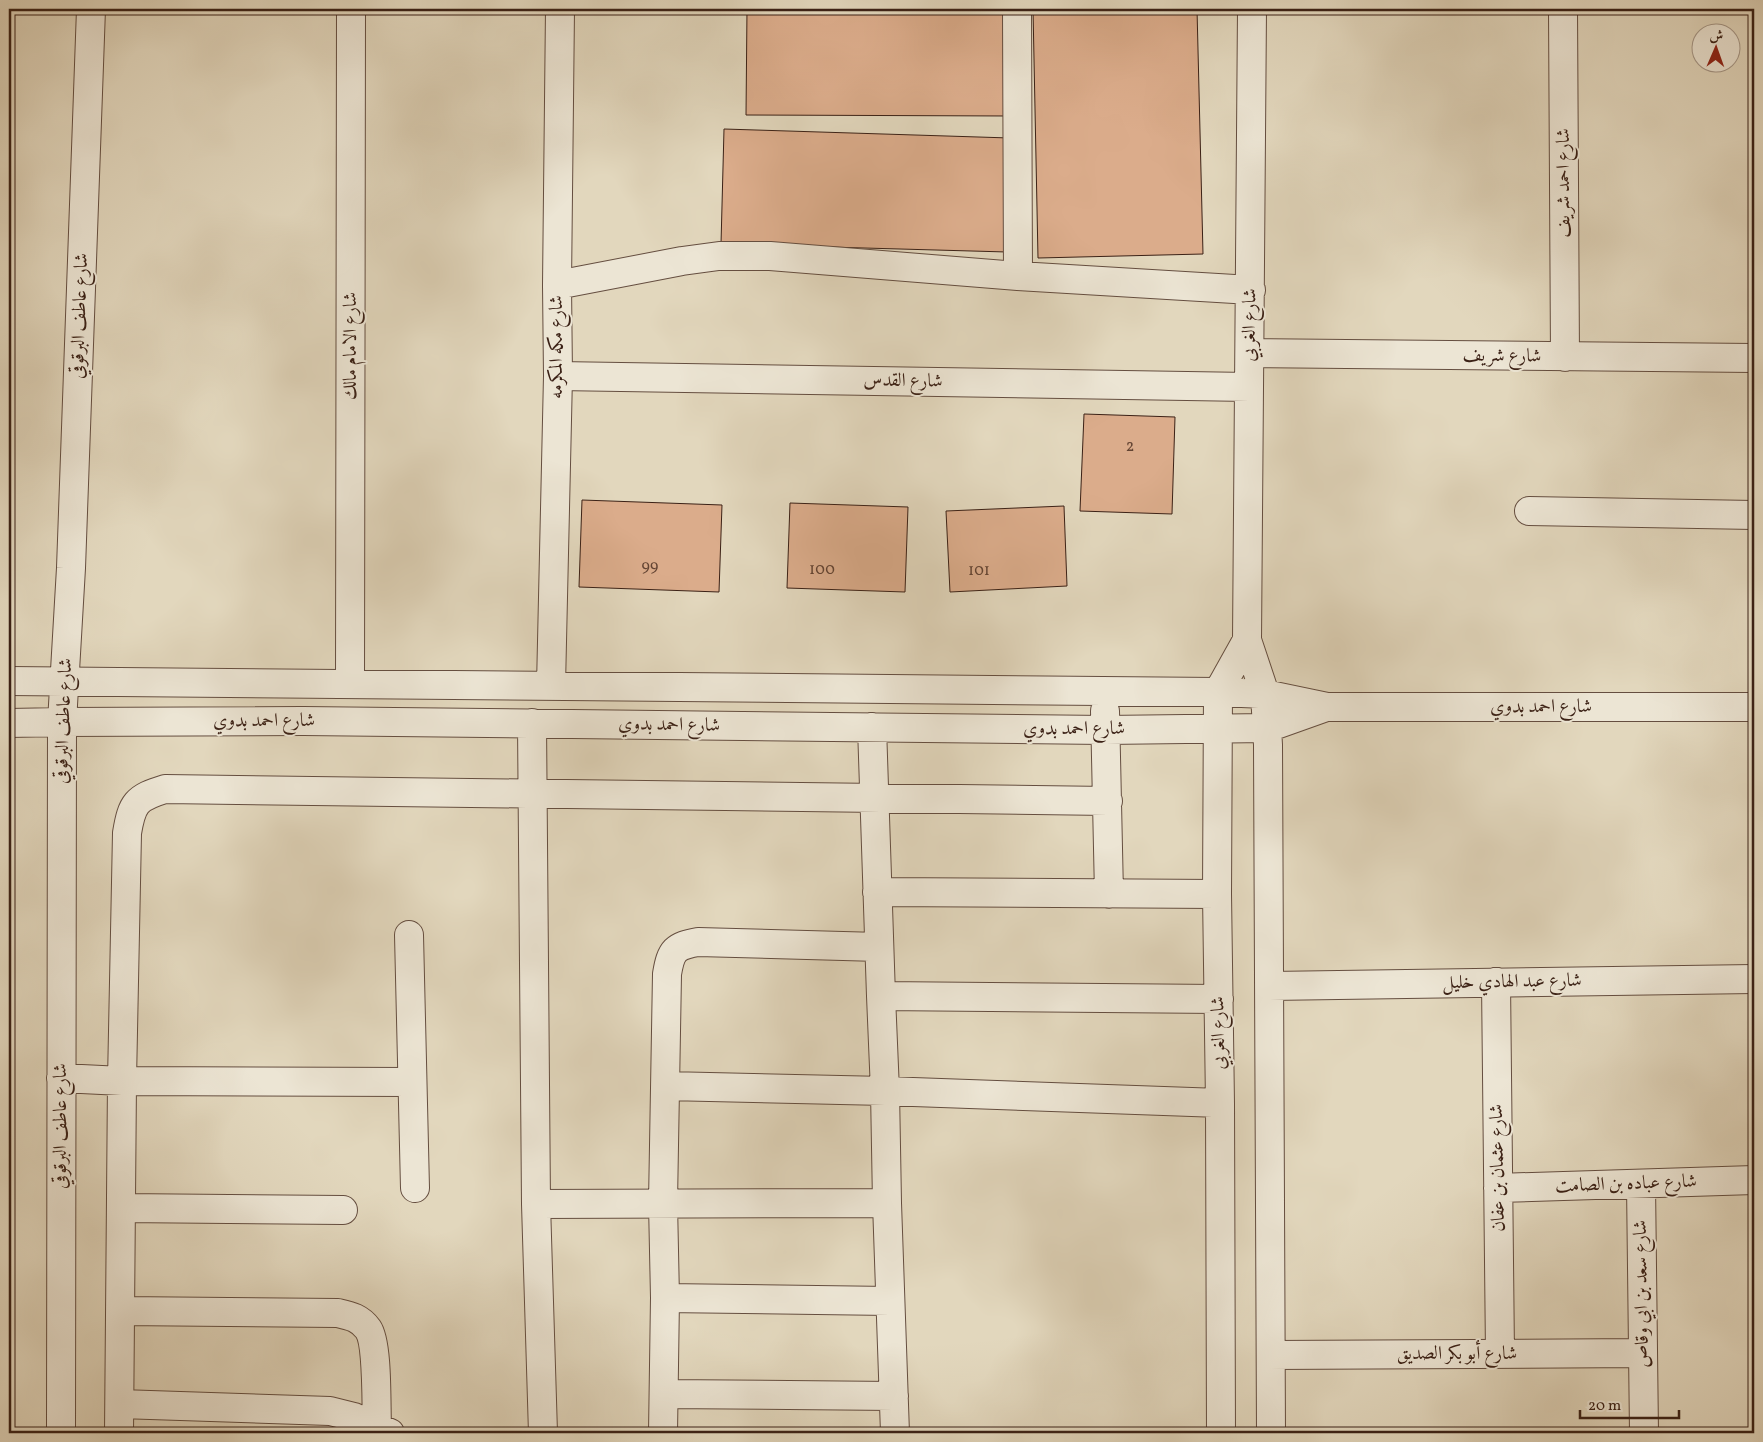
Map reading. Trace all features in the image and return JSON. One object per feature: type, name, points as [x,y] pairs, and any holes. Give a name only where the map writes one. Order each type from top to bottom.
[{"type":"street","name":"شارع عاطف البرقوقي","points":[[61,1433],[62,722],[71,568],[91,9]]},
{"type":"street","name":"شارع الامام مالك","points":[[350,684],[351,9]]},
{"type":"street","name":"شارع مكه المكرمه","points":[[551,686],[558,376],[560,9]]},
{"type":"street","name":"شارع الغربي","points":[[1252,9],[1247,640],[1265,694],[1267,728],[1270,986],[1271,1433]]},
{"type":"street","name":"شارع احمد شريف","points":[[1563,9],[1565,357]]},
{"type":"street","points":[[1017,10],[1018,276]]},
{"type":"street","points":[[557,285],[682,260],[719,256],[770,256],[1018,276],[1251,290]]},
{"type":"street","name":"شارع شريف","points":[[1250,353],[1754,358]]},
{"type":"street","name":"شارع القدس","points":[[558,376],[1249,387]]},
{"type":"street","points":[[1528,511],[1754,515]]},
{"type":"street","name":"شارع الغربي","points":[[1221,1433],[1217,894],[1218,692],[1247,640]]},
{"type":"street","name":"شارع احمد بدوي","points":[[9,682],[1218,692],[1265,694],[1327,707],[1754,707]]},
{"type":"street","points":[[1104,692],[1109,894]]},
{"type":"street","name":"شارع احمد بدوي","points":[[9,724],[302,721],[1105,730],[1218,729],[1267,728],[1327,707]]},
{"type":"street","points":[[532,723],[536,1204],[543,1433]]},
{"type":"street","points":[[872,727],[895,1433]]},
{"type":"street","points":[[119,1433],[122,1080],[127,833],[130,812],[144,796],[165,789],[1108,802]]},
{"type":"street","points":[[877,892],[1217,894]]},
{"type":"street","points":[[409,935],[415,1188]]},
{"type":"street","points":[[663,1433],[665,1298],[663,1203],[667,974],[670,957],[682,945],[698,942],[879,948]]},
{"type":"street","name":"شارع عبد الهادي خليل","points":[[1270,986],[1754,979]]},
{"type":"street","name":"شارع عثمان بن عفان","points":[[1496,982],[1500,1354]]},
{"type":"street","points":[[880,996],[1219,999]]},
{"type":"street","points":[[61,1078],[412,1082]]},
{"type":"street","points":[[666,1086],[885,1091],[1220,1103]]},
{"type":"street","name":"شارع عباده بن الصامت","points":[[1498,1188],[1754,1180]]},
{"type":"street","name":"شارع سعد بن ابي وقاص","points":[[1641,1184],[1644,1433]]},
{"type":"street","points":[[536,1204],[887,1203]]},
{"type":"street","points":[[122,1208],[343,1210]]},
{"type":"street","points":[[665,1298],[890,1301]]},
{"type":"street","points":[[121,1311],[338,1313],[356,1317],[369,1330],[374,1348],[383,1430]]},
{"type":"street","name":"شارع أبو بكر الصديق","points":[[1271,1355],[1643,1353]]},
{"type":"street","points":[[664,1394],[894,1396]]},
{"type":"street","points":[[120,1404],[330,1411],[354,1417],[383,1430]]},
{"type":"building","points":[[747,9],[1009,9],[1009,116],[746,115]]},
{"type":"building","points":[[1033,9],[1197,9],[1203,254],[1038,258]]},
{"type":"building","points":[[724,129],[1010,138],[1007,252],[721,244]]},
{"type":"building","points":[[1084,414],[1175,417],[1172,514],[1080,511]]},
{"type":"building","points":[[582,500],[722,505],[719,592],[579,587]]},
{"type":"building","points":[[790,503],[908,507],[905,592],[787,588]]},
{"type":"building","points":[[1064,506],[1067,586],[950,592],[946,511]]}]
